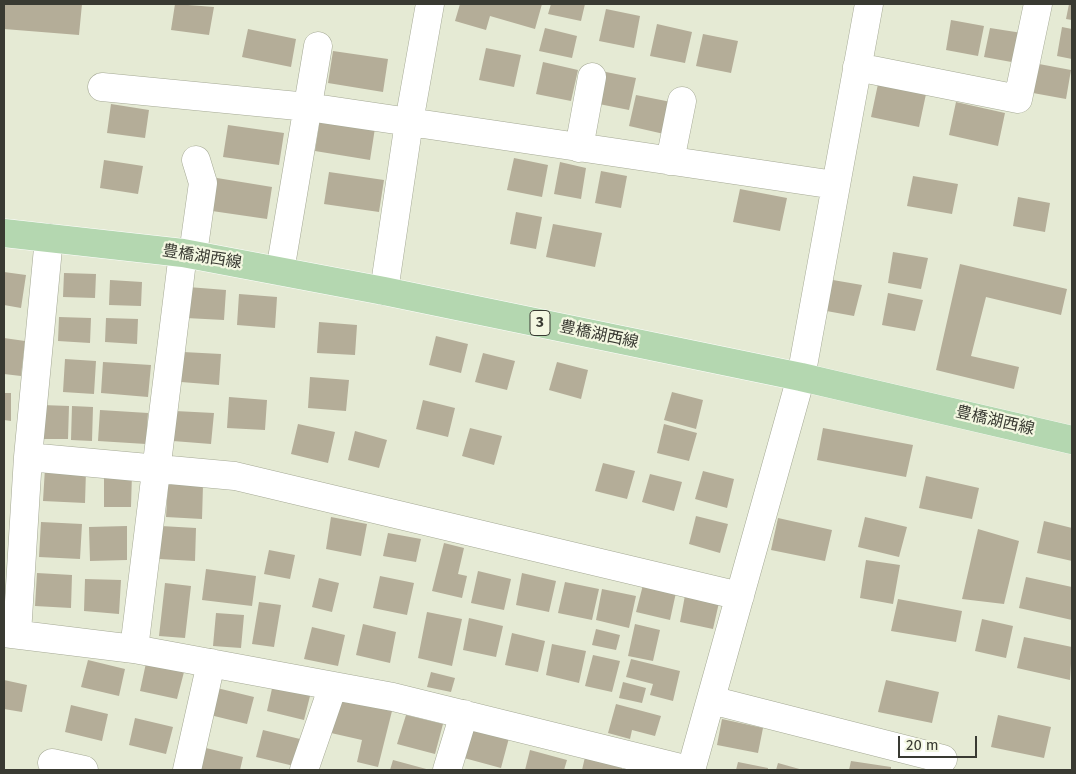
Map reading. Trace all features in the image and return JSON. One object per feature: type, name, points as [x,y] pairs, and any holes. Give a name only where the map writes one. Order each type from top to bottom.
[{"type":"main road","name":"豊橋湖西線","points":[[4,233],[188,254],[384,291],[802,376],[1072,440]]},
{"type":"street","points":[[384,291],[409,122],[430,4]]},
{"type":"street","points":[[858,67],[1018,99],[1038,4]]},
{"type":"street","points":[[49,238],[10,634],[134,649],[393,697],[690,770],[802,376],[858,67],[866,5]]},
{"type":"street","points":[[280,271],[318,46]]},
{"type":"street","points":[[578,148],[592,77]]},
{"type":"street","points":[[102,87],[308,107],[835,186]]},
{"type":"street","points":[[670,161],[682,101]]},
{"type":"street","points":[[134,649],[156,469],[188,254],[204,183],[196,160]]},
{"type":"street","points":[[28,457],[235,476],[740,596]]},
{"type":"street","points":[[187,770],[211,663]]},
{"type":"street","points":[[304,770],[333,686]]},
{"type":"street","points":[[711,700],[943,759]]},
{"type":"street","points":[[447,770],[464,714]]},
{"type":"street","points":[[52,763],[84,770]]},
{"type":"building","points":[[4,4],[82,4],[79,35],[4,29]]},
{"type":"building","points":[[175,4],[214,7],[209,35],[171,30]]},
{"type":"building","points":[[460,4],[542,4],[535,29],[490,16],[486,30],[455,21]]},
{"type":"building","points":[[551,4],[585,4],[581,21],[548,14]]},
{"type":"building","points":[[1069,4],[1072,4],[1072,20],[1066,19]]},
{"type":"building","points":[[606,9],[640,16],[634,48],[599,41]]},
{"type":"building","points":[[951,20],[984,26],[978,56],[946,50]]},
{"type":"building","points":[[657,24],[692,32],[685,63],[650,56]]},
{"type":"building","points":[[1062,27],[1072,29],[1072,59],[1057,56]]},
{"type":"building","points":[[545,28],[577,36],[572,58],[539,51]]},
{"type":"building","points":[[990,28],[1022,33],[1017,63],[984,57]]},
{"type":"building","points":[[248,29],[296,39],[291,67],[242,57]]},
{"type":"building","points":[[703,34],[738,41],[731,73],[696,66]]},
{"type":"building","points":[[486,48],[521,55],[514,87],[479,80]]},
{"type":"building","points":[[333,51],[388,59],[383,92],[328,83]]},
{"type":"building","points":[[543,62],[578,70],[571,101],[536,94]]},
{"type":"building","points":[[1039,64],[1071,70],[1066,99],[1033,93]]},
{"type":"building","points":[[601,71],[636,78],[629,110],[594,103]]},
{"type":"building","points":[[878,84],[926,94],[919,127],[871,117]]},
{"type":"building","points":[[636,95],[671,102],[664,134],[629,126]]},
{"type":"building","points":[[956,102],[1005,113],[998,146],[949,135]]},
{"type":"building","points":[[111,104],[149,110],[145,138],[107,133]]},
{"type":"building","points":[[320,119],[375,128],[370,160],[315,151]]},
{"type":"building","points":[[228,125],[284,133],[279,165],[223,157]]},
{"type":"building","points":[[514,158],[548,165],[542,197],[507,190]]},
{"type":"building","points":[[104,160],[143,166],[138,194],[100,188]]},
{"type":"building","points":[[560,162],[586,168],[581,199],[554,194]]},
{"type":"building","points":[[601,171],[627,176],[621,208],[595,203]]},
{"type":"building","points":[[329,172],[384,180],[379,212],[324,204]]},
{"type":"building","points":[[913,176],[958,184],[952,214],[907,206]]},
{"type":"building","points":[[217,178],[272,187],[267,219],[212,211]]},
{"type":"building","points":[[740,189],[787,198],[780,231],[733,222]]},
{"type":"building","points":[[1018,197],[1050,203],[1045,232],[1013,226]]},
{"type":"building","points":[[516,212],[542,217],[536,249],[510,244]]},
{"type":"building","points":[[553,224],[602,233],[595,267],[546,257]]},
{"type":"building","points":[[893,252],[928,258],[921,289],[888,283]]},
{"type":"building","points":[[960,264],[1067,289],[1061,315],[986,297],[971,356],[1019,367],[1014,389],[936,370]]},
{"type":"building","points":[[4,272],[26,275],[21,308],[4,305]]},
{"type":"building","points":[[64,273],[96,274],[95,298],[63,297]]},
{"type":"building","points":[[827,279],[862,285],[854,316],[821,310]]},
{"type":"building","points":[[110,280],[142,282],[141,306],[109,305]]},
{"type":"building","points":[[188,287],[226,290],[224,320],[186,318]]},
{"type":"building","points":[[888,293],[923,300],[915,331],[882,325]]},
{"type":"building","points":[[239,294],[277,297],[275,328],[237,325]]},
{"type":"building","points":[[59,317],[91,318],[90,343],[58,341]]},
{"type":"building","points":[[106,318],[138,319],[137,344],[105,342]]},
{"type":"building","points":[[319,322],[357,325],[355,355],[317,353]]},
{"type":"building","points":[[436,336],[468,344],[461,373],[429,365]]},
{"type":"building","points":[[4,338],[25,341],[21,376],[4,374]]},
{"type":"building","points":[[183,352],[221,354],[219,385],[181,382]]},
{"type":"building","points":[[483,353],[515,361],[507,390],[475,382]]},
{"type":"building","points":[[65,359],[96,361],[94,394],[63,392]]},
{"type":"building","points":[[103,362],[151,365],[148,397],[101,393]]},
{"type":"building","points":[[557,362],[588,370],[581,399],[549,390]]},
{"type":"building","points":[[310,377],[349,380],[346,411],[308,408]]},
{"type":"building","points":[[672,392],[703,400],[696,429],[664,420]]},
{"type":"building","points":[[4,393],[11,393],[11,421],[4,420]]},
{"type":"building","points":[[229,397],[267,400],[265,430],[227,428]]},
{"type":"building","points":[[423,400],[455,408],[448,437],[416,429]]},
{"type":"building","points":[[42,405],[69,406],[68,439],[42,439]]},
{"type":"building","points":[[72,406],[93,407],[92,441],[71,440]]},
{"type":"building","points":[[100,410],[148,413],[146,444],[98,441]]},
{"type":"building","points":[[175,411],[214,413],[211,444],[173,441]]},
{"type":"building","points":[[298,424],[335,432],[328,463],[291,454]]},
{"type":"building","points":[[664,424],[697,433],[689,461],[657,453]]},
{"type":"building","points":[[470,428],[502,436],[494,465],[462,456]]},
{"type":"building","points":[[823,428],[913,445],[906,477],[817,460]]},
{"type":"building","points":[[355,431],[387,440],[379,468],[348,460]]},
{"type":"building","points":[[603,463],[635,471],[627,499],[595,491]]},
{"type":"building","points":[[45,468],[86,470],[85,503],[43,501]]},
{"type":"building","points":[[703,471],[734,479],[727,508],[695,499]]},
{"type":"building","points":[[104,473],[132,473],[131,507],[104,507]]},
{"type":"building","points":[[650,474],[682,482],[674,511],[642,502]]},
{"type":"building","points":[[926,476],[979,488],[972,519],[919,508]]},
{"type":"building","points":[[168,484],[203,485],[202,519],[166,517]]},
{"type":"building","points":[[696,516],[728,524],[720,553],[689,544]]},
{"type":"building","points":[[331,517],[367,524],[361,556],[326,549]]},
{"type":"building","points":[[865,517],[907,527],[899,557],[858,547]]},
{"type":"building","points":[[778,518],[832,530],[825,561],[771,550]]},
{"type":"building","points":[[1044,521],[1072,528],[1072,561],[1037,553]]},
{"type":"building","points":[[41,522],[82,524],[80,559],[39,557]]},
{"type":"building","points":[[127,526],[127,560],[90,561],[89,527]]},
{"type":"building","points":[[161,526],[196,528],[195,561],[159,559]]},
{"type":"building","points":[[978,529],[1019,541],[1004,604],[962,599]]},
{"type":"building","points":[[388,533],[421,539],[416,562],[383,556]]},
{"type":"building","points":[[444,543],[464,548],[458,574],[467,576],[462,598],[432,591]]},
{"type":"building","points":[[269,550],[295,555],[290,579],[264,574]]},
{"type":"building","points":[[866,560],[900,565],[893,604],[860,598]]},
{"type":"building","points":[[206,569],[256,576],[252,606],[202,600]]},
{"type":"building","points":[[478,571],[511,579],[504,610],[471,603]]},
{"type":"building","points":[[37,573],[72,575],[71,608],[35,606]]},
{"type":"building","points":[[522,573],[556,581],[549,612],[516,605]]},
{"type":"building","points":[[380,576],[414,583],[407,615],[373,608]]},
{"type":"building","points":[[1026,577],[1072,587],[1072,620],[1019,608]]},
{"type":"building","points":[[319,578],[339,583],[332,612],[312,607]]},
{"type":"building","points":[[85,579],[121,580],[119,614],[84,611]]},
{"type":"building","points":[[644,581],[677,588],[670,620],[636,612]]},
{"type":"building","points":[[565,582],[599,589],[592,620],[558,613]]},
{"type":"building","points":[[165,583],[191,586],[185,638],[159,636]]},
{"type":"building","points":[[602,589],[636,596],[629,628],[596,620]]},
{"type":"building","points":[[686,590],[720,598],[713,629],[680,622]]},
{"type":"building","points":[[898,599],[962,611],[956,642],[891,631]]},
{"type":"building","points":[[259,602],[281,605],[274,647],[252,644]]},
{"type":"building","points":[[427,612],[462,619],[452,666],[418,658]]},
{"type":"building","points":[[216,613],[244,615],[241,648],[213,646]]},
{"type":"building","points":[[469,618],[503,626],[496,657],[463,650]]},
{"type":"building","points":[[982,619],[1013,626],[1006,658],[975,651]]},
{"type":"building","points":[[363,624],[396,632],[390,663],[356,655]]},
{"type":"building","points":[[635,624],[660,630],[653,661],[628,656]]},
{"type":"building","points":[[312,627],[345,635],[338,666],[304,659]]},
{"type":"building","points":[[596,629],[620,635],[616,650],[592,645]]},
{"type":"building","points":[[512,633],[545,641],[538,672],[505,665]]},
{"type":"building","points":[[1024,637],[1072,647],[1070,680],[1017,668]]},
{"type":"building","points":[[552,644],[586,651],[579,683],[546,675]]},
{"type":"building","points":[[593,655],[620,661],[612,692],[585,686]]},
{"type":"building","points":[[631,659],[680,671],[673,701],[650,695],[653,684],[626,677]]},
{"type":"building","points":[[88,660],[125,669],[119,696],[81,687]]},
{"type":"building","points":[[146,663],[184,672],[177,699],[140,691]]},
{"type":"building","points":[[431,672],[455,678],[451,692],[427,687]]},
{"type":"building","points":[[4,680],[27,685],[22,712],[4,709]]},
{"type":"building","points":[[886,680],[939,692],[932,723],[878,712]]},
{"type":"building","points":[[623,682],[646,688],[642,703],[619,698]]},
{"type":"building","points":[[273,684],[311,692],[304,720],[267,711]]},
{"type":"building","points":[[217,688],[254,697],[247,724],[210,715]]},
{"type":"building","points":[[340,698],[392,711],[378,767],[357,762],[362,740],[331,733]]},
{"type":"building","points":[[616,704],[661,716],[655,736],[632,730],[630,739],[608,733]]},
{"type":"building","points":[[71,705],[108,714],[102,741],[65,732]]},
{"type":"building","points":[[406,715],[443,724],[435,754],[397,744]]},
{"type":"building","points":[[998,715],[1051,727],[1044,758],[991,747]]},
{"type":"building","points":[[135,718],[173,727],[166,754],[129,745]]},
{"type":"building","points":[[722,719],[763,728],[758,753],[717,745]]},
{"type":"building","points":[[472,728],[509,738],[501,768],[464,758]]},
{"type":"building","points":[[263,730],[300,739],[294,766],[256,757]]},
{"type":"building","points":[[206,748],[243,757],[240,770],[200,770]]},
{"type":"building","points":[[530,750],[567,760],[564,770],[525,770]]},
{"type":"building","points":[[585,757],[622,767],[622,770],[582,770]]},
{"type":"building","points":[[393,760],[430,770],[390,770]]},
{"type":"building","points":[[851,761],[891,767],[891,770],[849,770]]},
{"type":"building","points":[[738,762],[768,768],[768,770],[736,770]]},
{"type":"building","points":[[778,763],[803,770],[776,770]]}]
